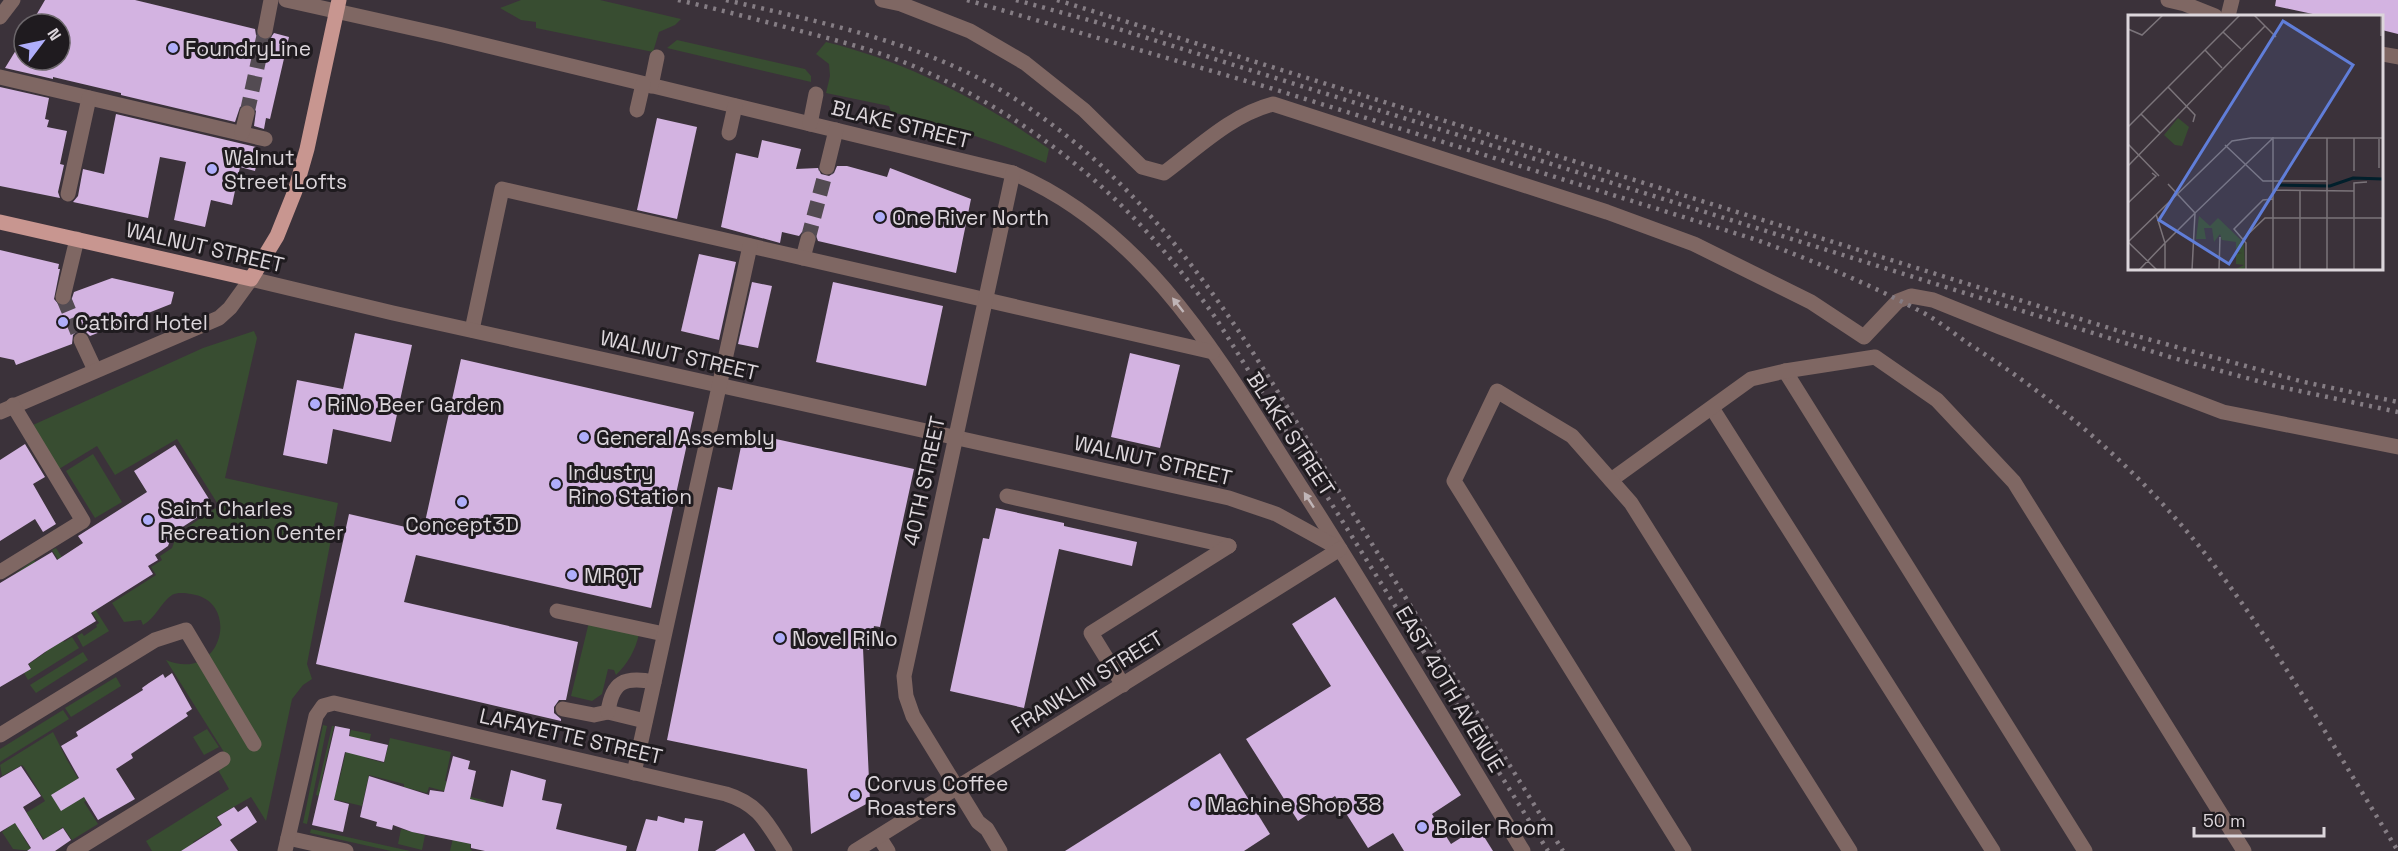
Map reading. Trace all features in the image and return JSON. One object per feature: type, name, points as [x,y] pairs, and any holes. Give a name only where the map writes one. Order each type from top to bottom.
[{"type":"main road","points":[[251,279],[277,236],[295,191],[307,149],[339,0]]},
{"type":"main road","name":"WALNUT STREET","points":[[0,222],[251,279]]},
{"type":"street","points":[[0,17],[13,0]]},
{"type":"street","points":[[265,31],[271,0]]},
{"type":"street","points":[[882,0],[901,4],[970,31],[1025,63],[1084,110],[1142,167],[1164,173],[1230,123],[1252,110],[1273,104],[1607,212],[1694,244],[1811,302],[1864,337],[1875,357],[1937,400],[2014,482],[2244,851]]},
{"type":"street","points":[[2168,0],[2213,15]]},
{"type":"street","points":[[2228,15],[2232,0]]},
{"type":"street","name":"BLAKE STREET","points":[[291,1],[1012,173],[1064,198],[1117,239],[1155,276],[1214,352],[1340,549]]},
{"type":"street","points":[[2383,54],[2398,57]]},
{"type":"street","points":[[637,110],[657,57]]},
{"type":"street","points":[[0,77],[265,139]]},
{"type":"street","points":[[810,124],[816,94]]},
{"type":"street","points":[[68,194],[89,98]]},
{"type":"street","points":[[729,133],[735,106]]},
{"type":"street","points":[[242,133],[247,113]]},
{"type":"street","points":[[827,167],[836,130]]},
{"type":"street","name":"40TH STREET","points":[[1000,851],[969,807],[913,716],[906,696],[904,676],[1012,173]]},
{"type":"street","points":[[472,330],[502,189],[1214,352]]},
{"type":"street","points":[[63,297],[76,239]]},
{"type":"street","points":[[803,258],[808,239]]},
{"type":"street","points":[[634,772],[750,246]]},
{"type":"street","points":[[0,572],[83,521],[6,409],[219,318],[230,308],[251,279]]},
{"type":"street","name":"WALNUT STREET","points":[[251,279],[1229,498],[1276,514],[1340,549]]},
{"type":"street","points":[[1864,337],[1899,301],[1911,296],[1933,300],[2223,412],[2398,447]]},
{"type":"street","points":[[81,340],[95,370]]},
{"type":"street","points":[[1611,480],[1751,379],[1785,371],[1875,357]]},
{"type":"street","points":[[1785,371],[2085,851]]},
{"type":"street","points":[[1684,851],[1454,481],[1497,391],[1572,436],[1631,503],[1850,851]]},
{"type":"street","points":[[1712,408],[1993,851]]},
{"type":"street","points":[[1007,496],[1229,546],[1091,633],[1123,685]]},
{"type":"street","name":"FRANKLIN STREET","points":[[855,851],[1340,549]]},
{"type":"street","name":"EAST 40TH AVENUE","points":[[1340,549],[1523,851]]},
{"type":"street","points":[[557,612],[664,634]]},
{"type":"street","points":[[0,735],[155,640],[186,630],[255,744]]},
{"type":"street","points":[[608,712],[610,696],[617,685],[628,680],[654,682]]},
{"type":"street","name":"LAFAYETTE STREET","points":[[286,844],[316,716],[323,706],[334,703],[740,798],[758,811],[785,851]]},
{"type":"street","points":[[564,709],[594,715],[608,712],[645,721]]},
{"type":"street","points":[[74,851],[223,759]]},
{"type":"street","points":[[879,837],[888,851]]},
{"type":"street","points":[[286,844],[346,851]]},
{"type":"green space","points":[[521,0],[600,0],[681,19],[675,25],[659,32],[653,52],[536,28],[536,22],[521,20],[500,8]]},
{"type":"green space","points":[[677,40],[805,69],[811,76],[811,82],[667,48]]},
{"type":"green space","points":[[826,42],[886,60],[970,99],[1024,131],[1049,149],[1046,163],[970,134],[891,112],[889,106],[826,93],[830,76],[829,64],[816,54]]},
{"type":"green space","points":[[254,331],[257,338],[225,478],[338,503],[307,664],[312,679],[303,685],[292,699],[266,821],[251,797],[216,817],[221,825],[193,842],[199,851],[152,851],[146,841],[229,789],[217,768],[229,760],[166,660],[185,664],[201,661],[212,652],[219,639],[220,624],[216,611],[207,600],[191,594],[172,595],[143,625],[141,620],[124,622],[112,603],[156,575],[151,567],[162,560],[160,556],[172,548],[177,534],[219,506],[177,439],[115,475],[97,446],[59,469],[33,425],[203,348]]},
{"type":"green space","points":[[93,454],[122,502],[95,518],[66,471]]},
{"type":"green space","points":[[56,548],[109,631],[83,647],[77,636],[82,633],[84,636],[99,623],[79,592],[38,600],[64,642],[72,637],[79,648],[28,680],[24,673],[31,669],[29,664],[46,652],[23,613],[28,593],[16,573],[34,560],[46,579],[63,567],[52,550]]},
{"type":"green space","points":[[589,622],[639,634],[627,661],[616,675],[614,670],[608,669],[602,694],[592,701],[571,696]]},
{"type":"green space","points":[[83,652],[88,660],[36,693],[30,685]]},
{"type":"green space","points":[[116,677],[121,686],[71,717],[65,708]]},
{"type":"green space","points":[[63,710],[69,719],[0,762],[0,749]]},
{"type":"green space","points":[[323,725],[327,726],[307,824],[303,823]]},
{"type":"green space","points":[[332,726],[334,726],[321,782],[338,786],[351,730],[371,734],[366,758],[384,763],[390,738],[451,752],[445,781],[466,786],[464,795],[486,801],[475,823],[470,848],[472,851],[450,851],[461,804],[451,793],[429,787],[427,793],[369,775],[362,806],[316,795]]},
{"type":"green space","points":[[207,729],[219,747],[204,755],[193,737]]},
{"type":"green space","points":[[53,732],[90,798],[84,802],[98,824],[72,840],[63,827],[49,837],[51,851],[37,828],[28,833],[18,818],[45,801],[22,765],[2,776],[0,765]]},
{"type":"green space","points":[[15,819],[26,835],[23,837],[32,851],[13,849],[2,832],[9,827],[7,824]]},
{"type":"green space","points":[[311,829],[410,851],[391,851],[310,833]]},
{"type":"green space","points":[[401,829],[425,835],[422,850],[398,844]]},
{"type":"building","name":"FoundryLine","points":[[45,0],[135,0],[255,29],[256,35],[263,40],[269,40],[274,33],[289,37],[270,119],[266,118],[264,129],[254,126],[256,111],[249,103],[240,107],[235,122],[53,77],[53,79],[22,72],[72,72],[72,12],[38,12]]},
{"type":"building","points":[[2276,0],[2398,0],[2398,34],[2383,30],[2383,15],[2317,15],[2275,6]]},
{"type":"building","name":"FoundryLine","points":[[12,57],[12,70],[5,68]]},
{"type":"building","points":[[0,87],[49,98],[45,119],[49,120],[47,127],[67,131],[60,164],[64,165],[58,192],[60,198],[0,186]]},
{"type":"building","name":"Walnut Street Lofts","points":[[116,114],[260,148],[255,171],[240,167],[232,205],[211,200],[205,227],[174,220],[186,162],[160,157],[148,218],[73,202],[78,196],[83,169],[104,174]]},
{"type":"building","points":[[657,118],[697,127],[677,219],[637,210]]},
{"type":"building","name":"One River North","points":[[762,140],[801,149],[796,169],[818,168],[821,174],[829,176],[834,173],[837,166],[847,166],[887,177],[890,168],[971,199],[956,273],[818,241],[815,233],[810,230],[802,232],[799,236],[782,232],[780,243],[721,227],[736,153],[758,158]]},
{"type":"building","name":"Catbird Hotel","points":[[0,250],[59,264],[54,299],[60,306],[70,304],[74,292],[112,278],[174,292],[171,304],[90,336],[86,332],[77,331],[73,335],[72,344],[16,365],[14,360],[0,357]]},
{"type":"building","points":[[699,254],[736,262],[719,340],[681,331]]},
{"type":"building","points":[[752,282],[772,286],[758,348],[738,344]]},
{"type":"building","points":[[833,282],[943,306],[926,386],[816,362]]},
{"type":"building","points":[[355,333],[412,345],[391,442],[333,429],[327,464],[283,455],[297,380],[343,389]]},
{"type":"building","points":[[1130,353],[1180,365],[1160,448],[1111,437]]},
{"type":"building","name":"Industry Rino Station","points":[[461,359],[694,412],[651,608],[416,555],[404,602],[578,642],[566,700],[559,700],[554,707],[554,713],[561,721],[316,664],[349,514],[423,531]]},
{"type":"building","name":"Novel RiNo","points":[[744,432],[914,469],[880,627],[874,626],[869,650],[863,648],[870,802],[811,834],[807,769],[667,740],[718,487],[732,490]]},
{"type":"building","points":[[25,444],[45,477],[33,484],[56,524],[43,532],[35,519],[0,541],[0,460]]},
{"type":"building","points":[[175,445],[214,507],[173,533],[168,546],[155,555],[158,560],[148,566],[153,574],[91,613],[96,621],[45,652],[28,664],[31,669],[0,687],[0,583],[52,552],[57,560],[83,543],[78,536],[147,492],[134,471]]},
{"type":"building","points":[[996,508],[1137,542],[1132,566],[1059,549],[1024,708],[950,691],[983,538],[989,539]]},
{"type":"building","points":[[1335,597],[1461,795],[1432,814],[1451,844],[1478,827],[1493,851],[1404,851],[1393,833],[1368,848],[1335,796],[1298,821],[1246,739],[1331,686],[1292,624]]},
{"type":"building","points":[[172,673],[192,709],[186,713],[188,716],[131,754],[133,758],[116,769],[135,799],[98,820],[84,797],[61,811],[51,795],[79,778],[61,746],[78,736],[76,732],[143,690],[142,688],[149,683],[163,674],[165,678]]},
{"type":"building","points":[[335,726],[350,729],[349,736],[388,745],[384,762],[345,752],[334,800],[349,804],[343,832],[312,825]]},
{"type":"building","name":"Machine Shop 38","points":[[1220,753],[1270,834],[1244,851],[1065,851]]},
{"type":"building","points":[[453,756],[470,761],[468,769],[476,771],[470,799],[503,807],[511,770],[546,780],[542,800],[562,804],[556,829],[627,846],[626,851],[485,851],[471,848],[471,844],[412,832],[393,825],[392,830],[376,826],[377,822],[360,817],[369,776],[429,795],[430,790],[444,792]]},
{"type":"building","points":[[21,766],[41,796],[23,807],[43,840],[63,828],[71,840],[55,851],[27,851],[31,848],[15,823],[0,832],[0,778]]},
{"type":"building","points":[[247,806],[257,822],[230,840],[238,851],[181,851],[222,825],[217,817],[234,807],[238,812]]},
{"type":"building","points":[[658,816],[684,823],[685,818],[703,821],[698,851],[636,851],[646,819],[657,821]]},
{"type":"building","points":[[744,833],[755,851],[715,851]]},
{"type":"tunnel","points":[[247,113],[265,31]]},
{"type":"tunnel","points":[[808,239],[827,167]]},
{"type":"tunnel","points":[[63,297],[81,340]]},
{"type":"railway","points":[[678,0],[846,43],[898,60],[931,74],[975,96],[1055,148],[1125,209],[1188,280],[1217,320],[1548,851]]},
{"type":"railway","points":[[726,0],[878,38],[951,65],[1020,102],[1074,142],[1122,185],[1205,283],[1241,335],[1563,851]]},
{"type":"railway","points":[[967,0],[1267,87],[1757,240],[1858,281],[1930,317],[2003,366],[2067,414],[2126,467],[2181,525],[2207,556],[2258,627],[2398,851]]},
{"type":"railway","points":[[1016,0],[1096,22],[2170,357],[2276,386],[2398,412]]},
{"type":"railway","points":[[1057,0],[2122,332],[2304,382],[2398,402]]},
{"type":"place","name":"FoundryLine","points":[[173,48]]},
{"type":"place","name":"Walnut Street Lofts","points":[[212,169]]},
{"type":"place","name":"One River North","points":[[880,217]]},
{"type":"place","name":"Catbird Hotel","points":[[63,322]]},
{"type":"place","name":"RiNo Beer Garden","points":[[315,404]]},
{"type":"place","name":"General Assembly","points":[[584,437]]},
{"type":"place","name":"Industry Rino Station","points":[[556,484]]},
{"type":"place","name":"Concept3D","points":[[462,502]]},
{"type":"place","name":"Saint Charles Recreation Center","points":[[148,520]]},
{"type":"place","name":"MRQT","points":[[572,575]]},
{"type":"place","name":"Novel RiNo","points":[[780,638]]},
{"type":"place","name":"Corvus Coffee Roasters","points":[[855,795]]},
{"type":"place","name":"Machine Shop 38","points":[[1195,804]]},
{"type":"place","name":"Boiler Room","points":[[1422,827]]}]
